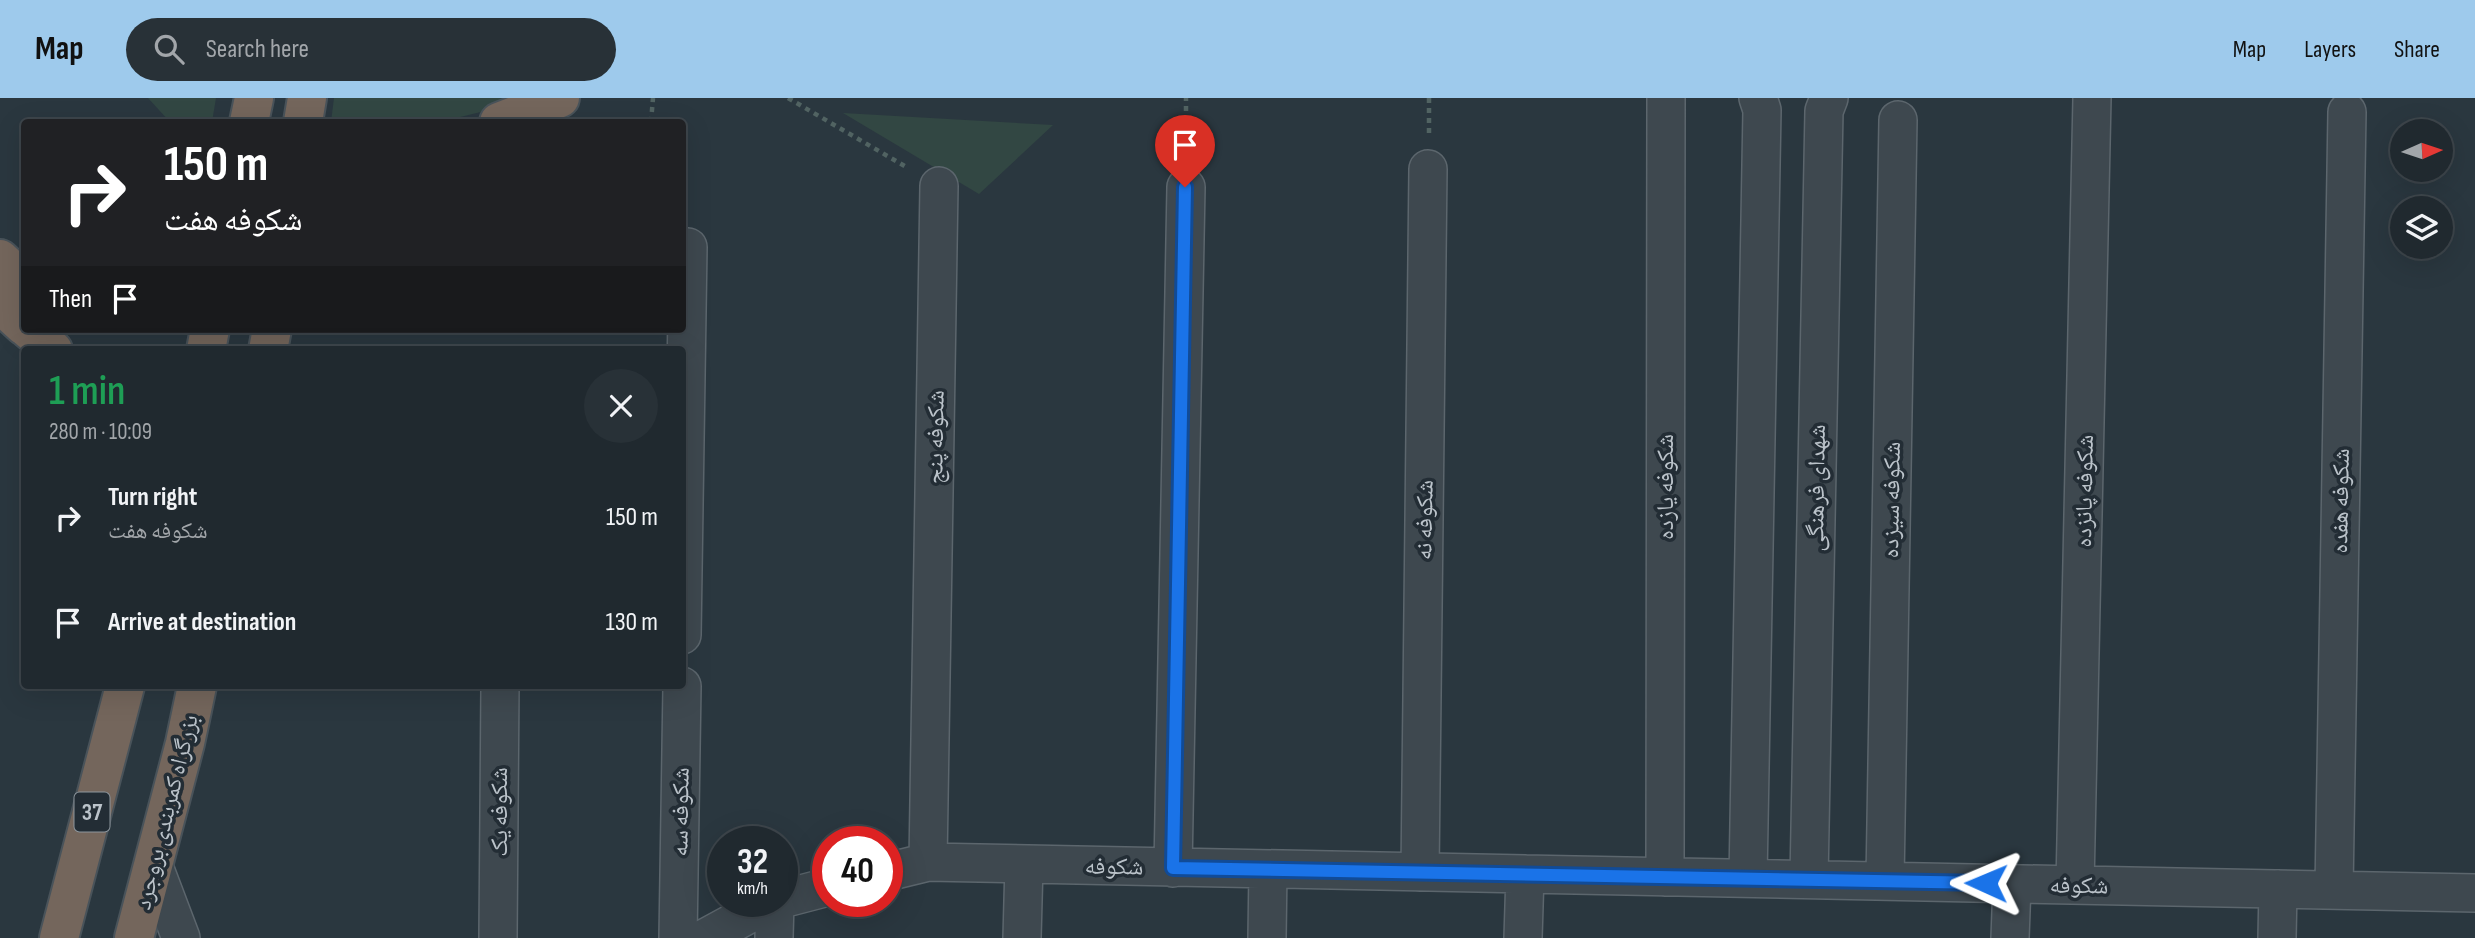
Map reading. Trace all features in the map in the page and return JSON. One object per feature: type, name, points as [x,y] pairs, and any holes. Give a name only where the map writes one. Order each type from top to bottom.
[{"type":"highway","points":[[250,119],[254,98]]},
{"type":"highway","points":[[304,119],[307,98]]},
{"type":"highway","points":[[507,119],[560,98]]},
{"type":"highway","points":[[0,258],[21,276]]},
{"type":"highway","points":[[0,304],[21,323]]},
{"type":"highway","points":[[33,333],[47,346]]},
{"type":"highway","name":"37","points":[[58,938],[124,689]]},
{"type":"highway","name":"بزرگراه کمربندی بروجرد","points":[[134,938],[196,689]]},
{"type":"street","name":"شکوفه یازده","points":[[1665,877],[1666,98]]},
{"type":"street","points":[[1748,878],[1762,110],[1758,98]]},
{"type":"street","name":"شهدای فرهنگی","points":[[1809,879],[1824,111],[1829,98]]},
{"type":"street","name":"شکوفه پانزده","points":[[2075,885],[2092,98]]},
{"type":"street","name":"شکوفه هفده","points":[[2334,890],[2347,113]]},
{"type":"street","name":"شکوفه سیزده","points":[[1885,881],[1898,120]]},
{"type":"street","name":"شکوفه نه","points":[[1420,872],[1429,169]]},
{"type":"street","name":"شکوفه پنج","points":[[928,862],[939,186]]},
{"type":"street","points":[[1173,868],[1185,187]]},
{"type":"street","points":[[686,376],[688,247]]},
{"type":"street","name":"شکوفه یک","points":[[498,938],[500,689]]},
{"type":"street","name":"شکوفه سه","points":[[678,938],[682,689]]},
{"type":"street","name":"شکوفه","points":[[903,868],[928,862],[2475,893]]},
{"type":"street","points":[[153,864],[181,938]]},
{"type":"street","points":[[1022,938],[1024,864]]},
{"type":"street","points":[[1267,938],[1269,869]]},
{"type":"street","points":[[1523,938],[1525,874]]},
{"type":"street","points":[[2010,938],[2012,884]]},
{"type":"street","points":[[2277,938],[2278,889]]},
{"type":"street","points":[[705,938],[744,917]]},
{"type":"street","points":[[774,917],[774,938]]},
{"type":"path","points":[[651,119],[653,98]]},
{"type":"path","points":[[788,98],[939,186]]},
{"type":"path","points":[[1185,187],[1186,98]]},
{"type":"green space","points":[[148,98],[216,98],[212,119],[167,119]]},
{"type":"green space","points":[[334,98],[528,98],[452,119],[331,119]]},
{"type":"green space","points":[[843,113],[1053,125],[979,194]]},
{"type":"route","points":[[1185,187],[1173,868],[1986,883]]}]
